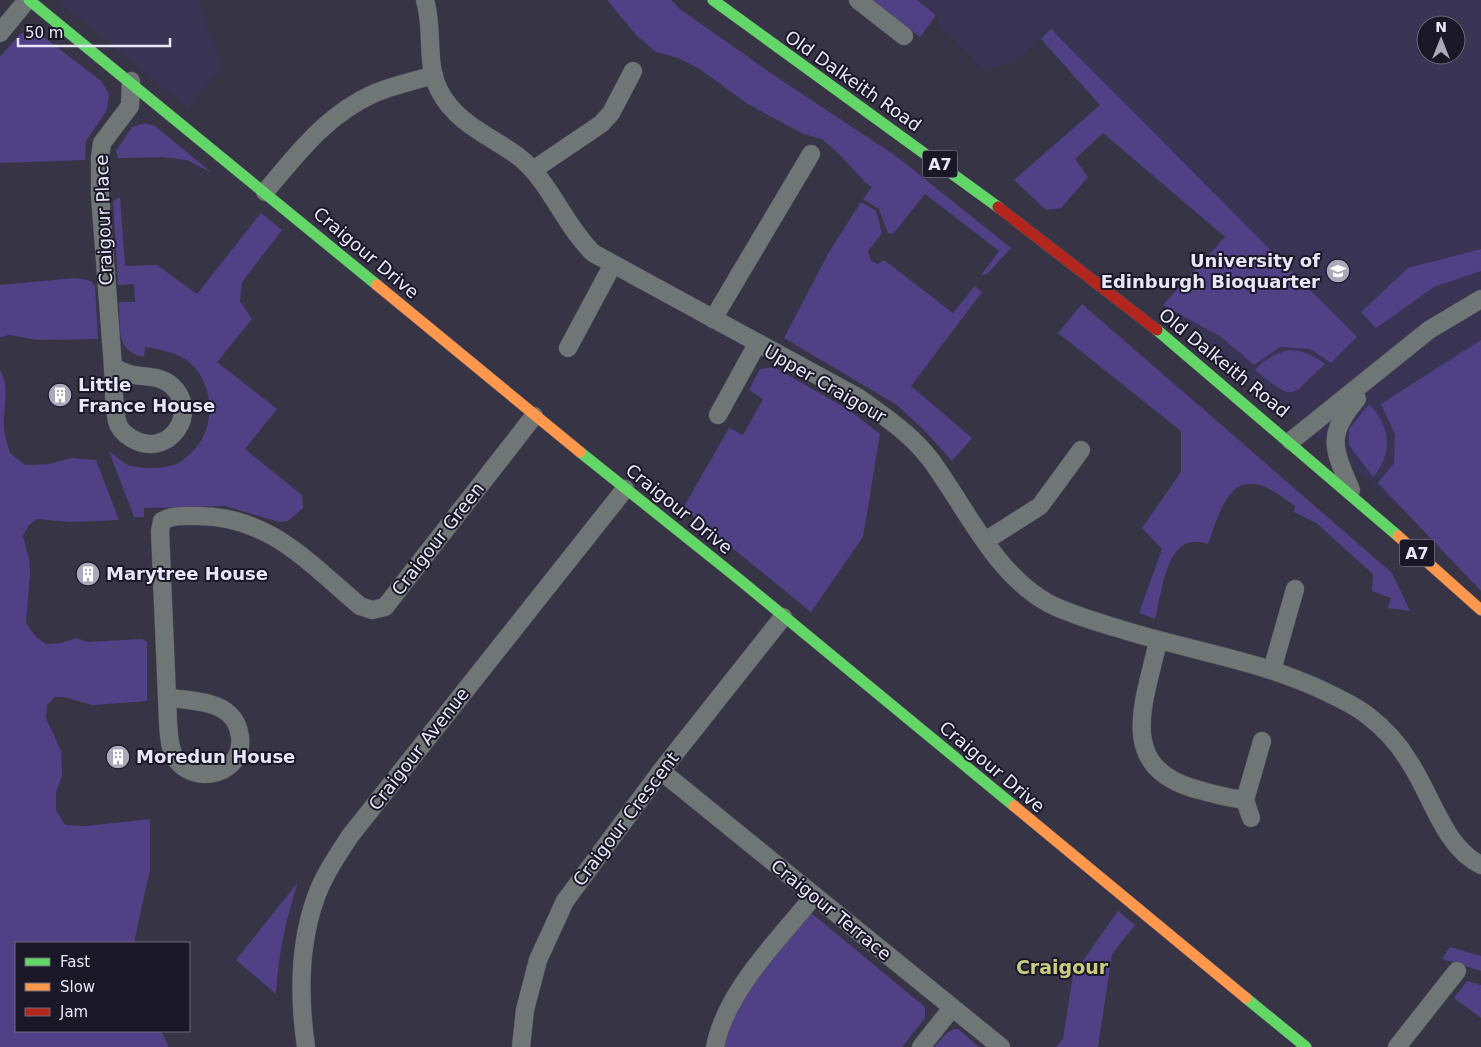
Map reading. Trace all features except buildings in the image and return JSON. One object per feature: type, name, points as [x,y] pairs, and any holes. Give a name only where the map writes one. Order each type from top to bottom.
[{"type":"street","points":[[0,34],[28,0]]},
{"type":"street","name":"Craigour Drive","points":[[28,0],[131,82],[195,137],[265,192],[534,416],[783,617],[1306,1047]]},
{"type":"street","name":"Upper Craigour","points":[[425,0],[434,75],[449,106],[466,122],[519,157],[534,170],[578,238],[593,253],[612,266],[859,398],[899,427],[929,458],[985,541],[1013,575],[1048,602],[1093,621],[1158,641],[1272,670],[1338,698],[1365,713],[1385,730],[1411,763],[1446,829],[1468,859],[1481,865]]},
{"type":"street","name":"Old Dalkeith Road","points":[[713,0],[773,46],[905,138],[1162,334],[1291,441],[1481,610]]},
{"type":"street","points":[[858,0],[904,36]]},
{"type":"street","points":[[534,170],[601,124],[611,113],[633,71]]},
{"type":"street","points":[[265,192],[311,137],[331,120],[375,93],[434,75]]},
{"type":"street","name":"Craigour Place","points":[[113,367],[133,375],[152,377],[169,383],[179,393],[183,407],[182,419],[176,432],[165,442],[151,445],[138,443],[124,434],[117,422],[100,195],[100,157],[102,143],[130,106],[131,82]]},
{"type":"street","points":[[713,319],[810,154]]},
{"type":"street","points":[[568,348],[612,266]]},
{"type":"street","points":[[1291,441],[1429,330],[1481,299]]},
{"type":"street","name":"Upper Craigour","points":[[718,415],[757,344]]},
{"type":"street","points":[[1353,496],[1338,458],[1334,434],[1346,411],[1392,359]]},
{"type":"street","name":"Craigour Green","points":[[167,697],[214,706],[230,714],[239,728],[241,745],[234,761],[221,772],[205,776],[188,771],[177,761],[171,747],[167,697],[160,531],[162,521],[170,517],[202,516],[224,518],[258,528],[287,544],[360,606],[372,610],[385,607],[534,416]]},
{"type":"street","points":[[985,541],[1040,506],[1081,450]]},
{"type":"street","name":"Craigour Avenue","points":[[306,1047],[302,997],[304,957],[316,898],[331,865],[356,829],[625,489]]},
{"type":"street","points":[[1272,670],[1295,589]]},
{"type":"street","name":"Craigour Crescent","points":[[521,1047],[525,1010],[533,975],[543,944],[557,915],[585,873],[661,772],[783,617]]},
{"type":"street","points":[[1158,641],[1143,710],[1141,730],[1143,749],[1164,776],[1182,785],[1226,798],[1244,800]]},
{"type":"street","points":[[1251,818],[1244,800],[1262,740]]},
{"type":"street","name":"Craigour Terrace","points":[[661,772],[1001,1047]]},
{"type":"street","points":[[715,1047],[722,1021],[736,995],[814,896]]},
{"type":"street","points":[[1397,1047],[1456,971]]},
{"type":"street","points":[[921,1047],[952,1008]]},
{"type":"shaded area","points":[[56,0],[199,0],[210,36],[223,65],[188,109]]},
{"type":"shaded area","points":[[607,0],[671,0],[680,9],[772,74],[896,156],[1011,248],[987,274],[981,275],[999,251],[925,194],[893,234],[888,233],[879,209],[863,199],[872,187],[822,139],[803,134],[748,104],[698,68],[678,58],[656,52],[637,36]]},
{"type":"shaded area","points":[[872,0],[917,0],[936,15],[920,37]]},
{"type":"shaded area","name":"University of Edinburgh Bioquarter","points":[[919,0],[1481,0],[1481,412],[1401,509],[1163,305],[1225,236],[1103,133],[1075,159],[1088,177],[1061,208],[1046,210],[1014,180],[1100,105],[1042,39],[1015,61],[984,70],[939,26],[937,14]]},
{"type":"shaded area","points":[[1051,29],[1357,337],[1331,363],[1310,349],[1280,347],[1254,365],[1221,337],[1163,305],[1225,237],[1103,133],[1075,159],[1088,177],[1061,208],[1046,210],[1014,180],[1100,105],[1041,39]]},
{"type":"shaded area","points":[[21,33],[40,34],[101,81],[109,94],[107,110],[86,141],[85,160],[0,163],[0,57]]},
{"type":"shaded area","points":[[144,123],[155,126],[212,173],[187,160],[162,157],[118,158],[116,151],[132,127]]},
{"type":"shaded area","points":[[120,197],[125,266],[157,265],[197,294],[261,213],[282,230],[242,282],[240,301],[252,319],[217,362],[277,409],[245,449],[302,495],[303,508],[288,521],[279,522],[225,506],[144,508],[144,517],[134,517],[109,451],[131,466],[154,468],[177,464],[198,445],[205,433],[210,408],[204,382],[188,361],[172,353],[145,347],[144,357],[134,354],[123,344],[120,329],[119,302],[135,302],[134,284],[118,285],[113,201]]},
{"type":"shaded area","points":[[861,202],[876,211],[882,233],[868,251],[871,261],[878,264],[884,260],[953,313],[975,286],[982,292],[911,386],[972,438],[952,461],[927,433],[897,405],[784,338],[829,252]]},
{"type":"shaded area","points":[[1481,249],[1481,271],[1434,287],[1376,328],[1361,312],[1408,268]]},
{"type":"shaded area","points":[[76,278],[91,281],[95,286],[98,339],[37,340],[10,335],[0,337],[0,285]]},
{"type":"shaded area","points":[[1082,304],[1392,573],[1410,611],[1388,608],[1391,598],[1372,591],[1373,574],[1316,523],[1294,512],[1295,506],[1271,490],[1250,484],[1240,486],[1225,501],[1208,544],[1194,542],[1183,545],[1175,553],[1164,579],[1155,619],[1139,613],[1162,549],[1142,528],[1181,472],[1181,431],[1058,333]]},
{"type":"shaded area","points":[[1481,340],[1481,591],[1378,483],[1394,463],[1395,434],[1381,404]]},
{"type":"shaded area","points":[[1289,350],[1308,354],[1325,364],[1298,389],[1286,392],[1255,370],[1270,357]]},
{"type":"shaded area","points":[[774,367],[849,410],[880,434],[863,537],[811,612],[683,508],[729,428],[743,435],[763,399],[749,390],[760,369]]},
{"type":"shaded area","points":[[0,370],[6,392],[4,430],[10,453],[25,465],[49,464],[71,458],[96,460],[119,520],[70,522],[37,519],[28,526],[23,536],[29,559],[30,574],[26,623],[35,636],[46,644],[62,643],[76,638],[88,642],[142,639],[147,642],[147,701],[93,705],[64,697],[55,697],[47,705],[46,718],[61,751],[62,776],[56,792],[56,810],[65,825],[87,826],[150,819],[150,869],[134,942],[15,942],[15,1032],[162,1032],[169,1047],[0,1047]]},
{"type":"shaded area","points":[[1369,404],[1381,421],[1387,439],[1384,458],[1380,468],[1373,477],[1349,445],[1349,429]]},
{"type":"shaded area","points":[[298,882],[283,937],[276,994],[236,960]]},
{"type":"shaded area","points":[[1118,911],[1135,925],[1112,954],[1098,1047],[1056,1047],[1063,1039],[1073,975]]},
{"type":"shaded area","points":[[810,912],[925,1007],[925,1018],[902,1047],[722,1047],[744,995]]},
{"type":"shaded area","points":[[1450,947],[1481,956],[1481,971],[1442,959]]},
{"type":"shaded area","points":[[1467,981],[1481,985],[1481,1018],[1454,998]]},
{"type":"shaded area","points":[[958,1029],[979,1047],[934,1047],[947,1033]]},
{"type":"traffic: fast","points":[[29,0],[377,285]]},
{"type":"traffic: fast","points":[[713,0],[998,207]]},
{"type":"traffic: fast","points":[[1157,330],[1398,536]]},
{"type":"traffic: fast","points":[[580,452],[740,580],[1014,806]]},
{"type":"traffic: fast","points":[[1246,998],[1306,1047]]},
{"type":"traffic: slow","points":[[377,285],[580,452]]},
{"type":"traffic: slow","points":[[1398,536],[1481,610]]},
{"type":"traffic: slow","points":[[1014,806],[1246,998]]},
{"type":"traffic: jam","points":[[998,207],[1157,330]]},
{"type":"place","name":"University of Edinburgh Bioquarter","points":[[1338,271]]},
{"type":"place","name":"Little France House","points":[[60,395]]},
{"type":"place","name":"Marytree House","points":[[88,574]]},
{"type":"place","name":"Moredun House","points":[[118,757]]},
{"type":"district","name":"Craigour","points":[[1062,967]]}]
